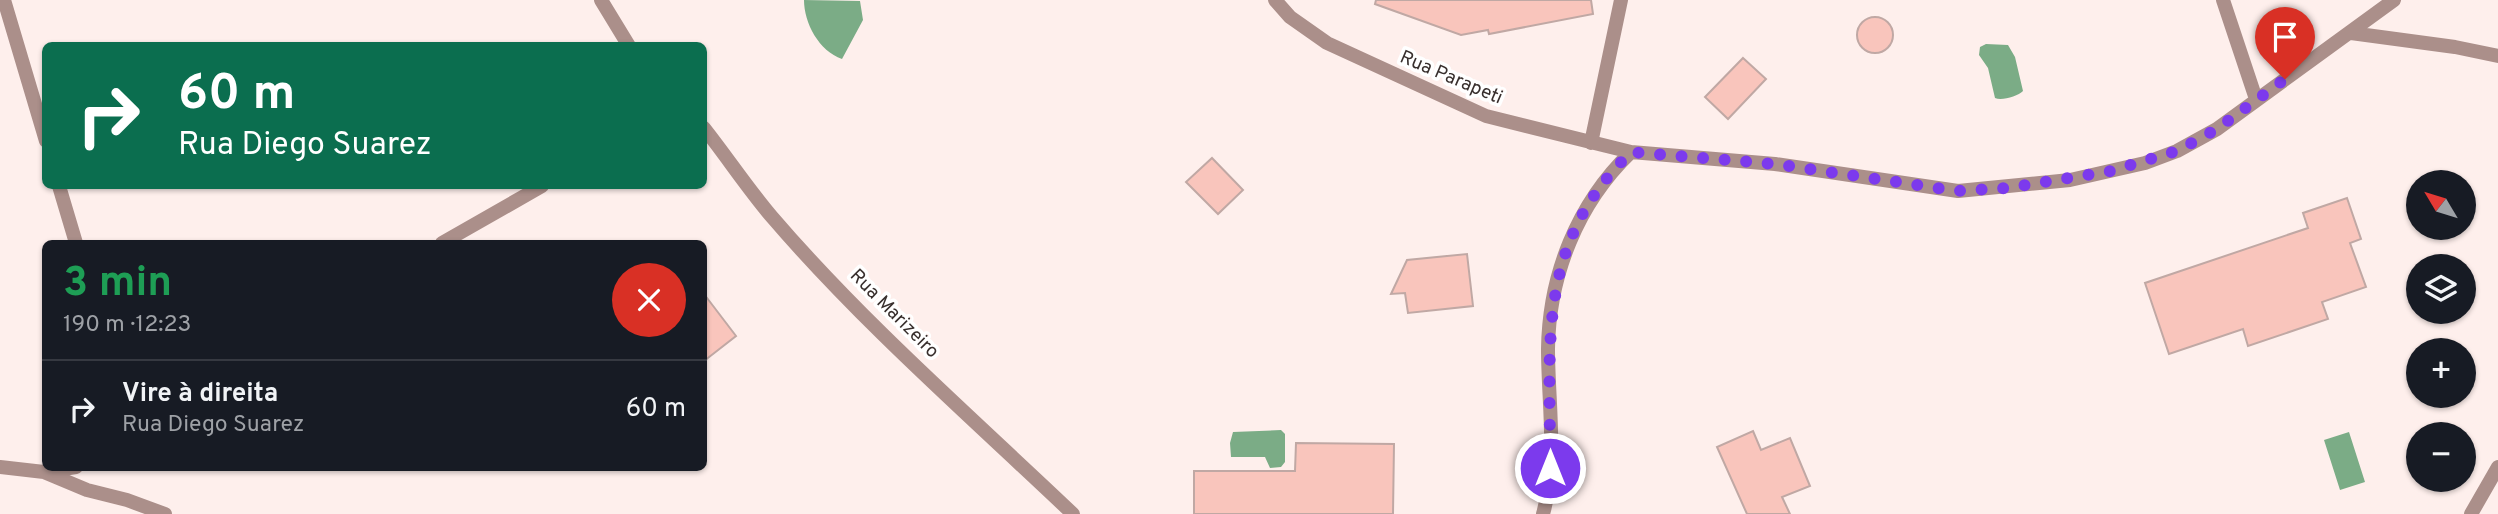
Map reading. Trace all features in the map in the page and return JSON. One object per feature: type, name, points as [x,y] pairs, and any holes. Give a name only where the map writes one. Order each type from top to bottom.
[{"type":"street","points":[[4,0],[42,128]]},
{"type":"street","points":[[601,0],[627,42]]},
{"type":"street","name":"Rua Parapeti","points":[[1275,0],[1309,32],[1348,54],[1486,116],[1631,152],[1775,164],[1973,191],[2070,180],[2145,163],[2177,151],[2217,129],[2394,0]]},
{"type":"street","points":[[1591,143],[1621,0]]},
{"type":"street","points":[[2223,0],[2256,99]]},
{"type":"street","points":[[2351,33],[2455,47],[2498,56]]},
{"type":"street","name":"Rua Marizeiro","points":[[707,132],[771,216],[819,267],[887,337],[1073,514]]},
{"type":"street","points":[[1543,514],[1550,468],[1548,348],[1557,276],[1565,251],[1592,199],[1631,152]]},
{"type":"street","points":[[60,189],[75,240]]},
{"type":"street","points":[[447,240],[537,189]]},
{"type":"street","points":[[0,467],[50,471]]},
{"type":"street","points":[[2471,514],[2498,467]]},
{"type":"street","points":[[44,472],[86,490],[127,500],[165,514]]},
{"type":"shaded area","points":[[804,0],[860,1],[863,20],[842,59],[826,50],[814,35]]},
{"type":"shaded area","points":[[1986,44],[2008,45],[2015,57],[2023,91],[2021,93],[1995,98],[1988,68],[1979,55],[1980,47]]},
{"type":"shaded area","points":[[1281,430],[1285,434],[1285,462],[1281,467],[1270,468],[1265,457],[1231,457],[1230,443],[1233,432]]},
{"type":"shaded area","points":[[2349,432],[2365,482],[2340,490],[2324,440]]},
{"type":"building","points":[[1376,0],[1591,0],[1593,14],[1489,34],[1488,30],[1461,35],[1375,4]]},
{"type":"building","points":[[1875,17],[1887,23],[1893,35],[1887,47],[1875,53],[1863,47],[1857,35],[1863,23]]},
{"type":"building","points":[[1743,58],[1766,79],[1728,119],[1705,97]]},
{"type":"building","points":[[1212,158],[1243,190],[1218,214],[1186,182]]},
{"type":"building","points":[[2347,198],[2361,239],[2350,243],[2366,287],[2322,302],[2328,319],[2248,346],[2243,329],[2169,354],[2145,283],[2308,228],[2303,213]]},
{"type":"building","points":[[1467,254],[1473,306],[1408,313],[1405,293],[1391,294],[1407,260]]},
{"type":"building","points":[[707,298],[736,336],[707,359]]},
{"type":"building","points":[[1753,431],[1761,450],[1790,438],[1810,486],[1782,497],[1790,514],[1747,514],[1717,447]]},
{"type":"building","points":[[1296,443],[1394,444],[1393,514],[1194,514],[1194,471],[1295,471]]},
{"type":"route","points":[[1550,468],[1548,348],[1557,276],[1565,251],[1592,199],[1631,152],[1775,164],[1958,191],[2007,188],[2070,180],[2145,163],[2177,151],[2217,129],[2285,79]]}]
